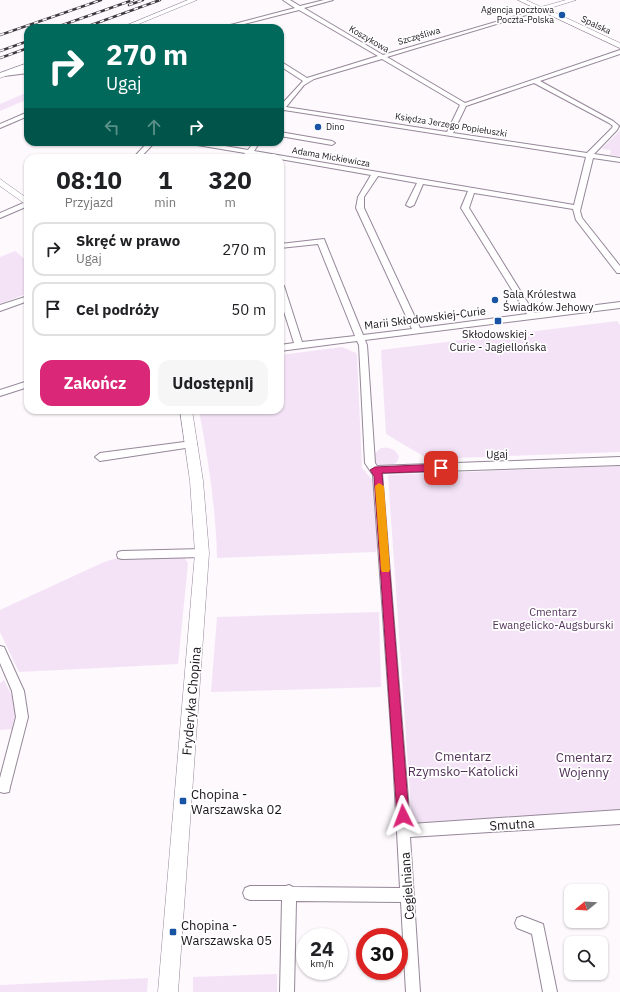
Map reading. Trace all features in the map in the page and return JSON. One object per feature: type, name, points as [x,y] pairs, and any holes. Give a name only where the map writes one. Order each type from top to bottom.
[{"type":"street","points":[[132,24],[194,0]]},
{"type":"street","name":"Koszykowa","points":[[286,0],[464,105]]},
{"type":"street","points":[[237,24],[330,0]]},
{"type":"street","name":"Spalska","points":[[521,0],[620,46]]},
{"type":"street","name":"Szczęśliwa","points":[[306,80],[573,0]]},
{"type":"street","points":[[449,134],[460,110],[464,105],[620,52]]},
{"type":"street","points":[[284,65],[306,80],[284,106]]},
{"type":"street","points":[[2,75],[24,68]]},
{"type":"street","points":[[535,81],[615,124],[615,129],[591,152],[577,208],[577,214],[620,271]]},
{"type":"street","name":"Księdza Jerzego Popiełuszki","points":[[284,109],[620,160]]},
{"type":"street","points":[[0,126],[24,116]]},
{"type":"street","points":[[284,135],[332,143]]},
{"type":"street","points":[[140,154],[148,146]]},
{"type":"street","name":"Adama Mickiewicza","points":[[208,146],[243,154]]},
{"type":"street","points":[[248,154],[254,146]]},
{"type":"street","name":"Adama Mickiewicza","points":[[284,160],[376,173],[577,208]]},
{"type":"street","points":[[376,173],[361,197],[360,208],[417,331]]},
{"type":"street","points":[[410,205],[421,181]]},
{"type":"street","points":[[0,182],[24,200]]},
{"type":"street","points":[[472,190],[465,208],[532,316]]},
{"type":"street","points":[[0,216],[24,205]]},
{"type":"street","name":"Cegielniana","points":[[284,246],[322,241],[364,351],[370,463],[378,475],[404,831],[413,992]]},
{"type":"street","points":[[0,308],[24,299]]},
{"type":"street","points":[[284,299],[299,346]]},
{"type":"street","name":"Marii Skłodowskiej-Curie","points":[[284,348],[620,305]]},
{"type":"street","points":[[0,393],[24,385]]},
{"type":"street","name":"Fryderyka Chopina","points":[[168,992],[202,553],[201,523],[192,444],[187,414]]},
{"type":"street","points":[[100,457],[192,444]]},
{"type":"street","name":"Ugaj","points":[[375,470],[620,461]]},
{"type":"street","points":[[122,555],[202,553]]},
{"type":"street","points":[[0,651],[17,687],[22,705],[22,717],[4,786]]},
{"type":"street","name":"Smutna","points":[[404,831],[620,818]]},
{"type":"street","points":[[250,893],[289,892],[408,895]]},
{"type":"street","points":[[287,992],[289,892]]},
{"type":"street","points":[[522,923],[538,929],[550,992]]},
{"type":"green space","points":[[24,94],[24,101],[0,111],[0,104]]},
{"type":"green space","points":[[620,131],[620,156],[610,155],[611,150],[601,149]]},
{"type":"green space","points":[[15,251],[24,259],[24,295],[0,304],[0,257]]},
{"type":"green space","points":[[617,321],[620,325],[620,452],[428,459],[386,434],[381,350]]},
{"type":"green space","points":[[342,347],[356,353],[357,355],[362,468],[374,482],[379,540],[376,552],[217,558],[211,484],[200,414],[284,414],[284,354]]},
{"type":"green space","points":[[381,448],[389,448],[394,450],[399,457],[397,462],[387,466],[376,463],[374,454]]},
{"type":"green space","name":"Cmentarz Rzymsko–Katolicki","points":[[620,466],[620,810],[412,823],[388,475]]},
{"type":"green space","points":[[183,556],[188,563],[178,664],[19,672],[0,632],[0,610],[104,562],[118,558]]},
{"type":"green space","points":[[379,612],[381,687],[211,692],[217,617]]},
{"type":"green space","points":[[4,680],[17,706],[12,729],[0,730],[0,683]]},
{"type":"green space","points":[[277,974],[277,992],[193,992],[193,977]]},
{"type":"green space","points":[[148,978],[147,992],[0,992],[0,985]]},
{"type":"railway","points":[[32,24],[101,0]]},
{"type":"railway","points":[[65,24],[133,0]]},
{"type":"railway","points":[[129,5],[143,0]]},
{"type":"railway","points":[[94,24],[160,0]]},
{"type":"railway","points":[[0,35],[24,27]]},
{"type":"railway","points":[[0,51],[24,42]]},
{"type":"railway","points":[[0,58],[24,49]]},
{"type":"slow traffic","points":[[379,486],[385,569]]},
{"type":"place","name":"Agencja pocztowa Poczta-Polska","points":[[562,15]]},
{"type":"place","name":"Dino","points":[[318,127]]},
{"type":"place","name":"Sala Królestwa Świadków Jehowy","points":[[495,300]]},
{"type":"place","name":"Skłodowskiej - Curie - Jagiellońska","points":[[498,321]]},
{"type":"place","name":"Chopina - Warszawska 02","points":[[183,801]]},
{"type":"place","name":"Chopina - Warszawska 05","points":[[173,932]]},
{"type":"route","points":[[403,816],[378,475],[375,470],[441,468]]},
{"type":"park label","name":"Cmentarz Ewangelicko-Augsburski","points":[[553,618]]},
{"type":"park label","name":"Cmentarz Wojenny","points":[[584,764]]}]
